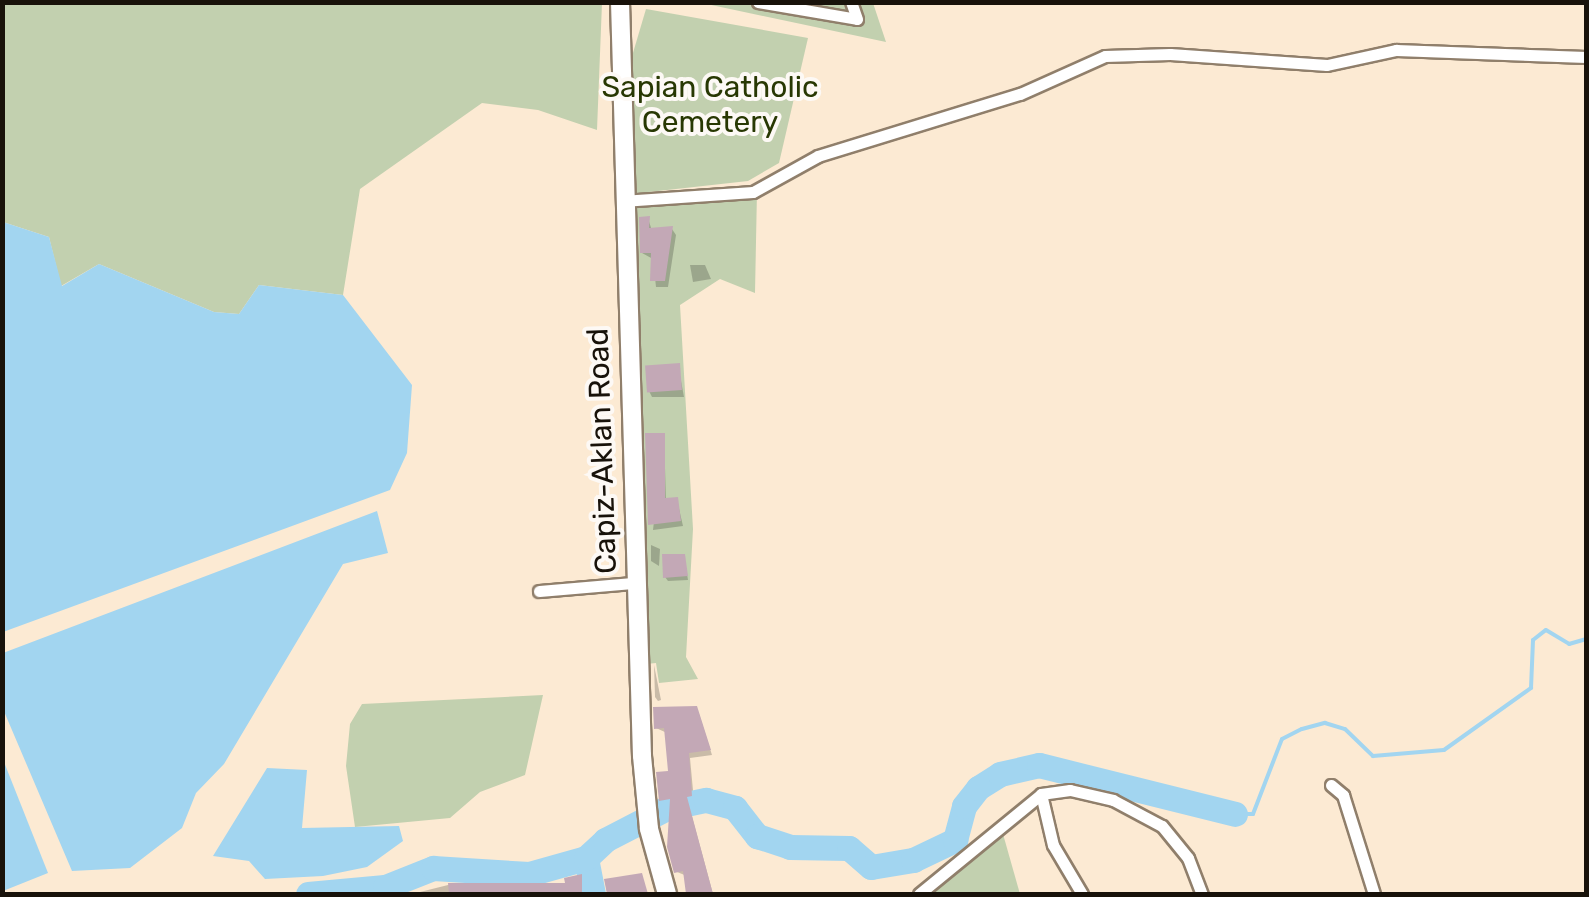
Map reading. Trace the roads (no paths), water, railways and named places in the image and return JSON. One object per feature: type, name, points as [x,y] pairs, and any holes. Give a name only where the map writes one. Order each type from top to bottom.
[{"type":"main road","name":"Capiz-Aklan Road","points":[[620,2],[633,583],[644,792],[649,829],[667,894]]},
{"type":"street","points":[[758,2],[826,8],[857,19],[851,2]]},
{"type":"street","points":[[622,201],[753,192],[818,156],[1020,94],[1105,56],[1170,54],[1327,65],[1396,50],[1586,57]]},
{"type":"street","points":[[539,591],[633,583]]},
{"type":"street","points":[[1330,785],[1343,795],[1374,894]]},
{"type":"street","points":[[920,894],[1041,794],[1070,790],[1113,800],[1162,826],[1188,858],[1202,894]]},
{"type":"street","points":[[1041,794],[1053,845],[1082,894]]},
{"type":"water","points":[[3,222],[49,237],[62,286],[99,264],[214,312],[239,314],[259,285],[343,295],[412,385],[407,453],[390,490],[3,632]]},
{"type":"water","points":[[377,511],[388,553],[343,564],[224,764],[196,793],[182,828],[130,868],[72,871],[3,709],[3,653]]},
{"type":"water","points":[[2,757],[48,873],[3,891],[2,891]]},
{"type":"water","points":[[267,768],[307,770],[302,828],[399,826],[403,841],[367,867],[323,876],[265,879],[249,861],[213,856]]},
{"type":"waterway","points":[[1235,814],[1253,814],[1282,739],[1302,729],[1325,723],[1345,729],[1373,756],[1444,750],[1531,688],[1533,640],[1546,630],[1569,644],[1586,639]]},
{"type":"waterway","points":[[308,894],[385,887],[433,868],[529,874],[586,858],[605,840],[667,808],[706,800],[735,808],[757,836],[790,847],[849,848],[871,867],[913,860],[955,840],[964,806],[978,788],[1000,774],[1039,765],[1235,814]]},
{"type":"waterway","points":[[586,858],[593,894]]},
{"type":"park label","name":"Sapian Catholic Cemetery","points":[[710,104]]}]
